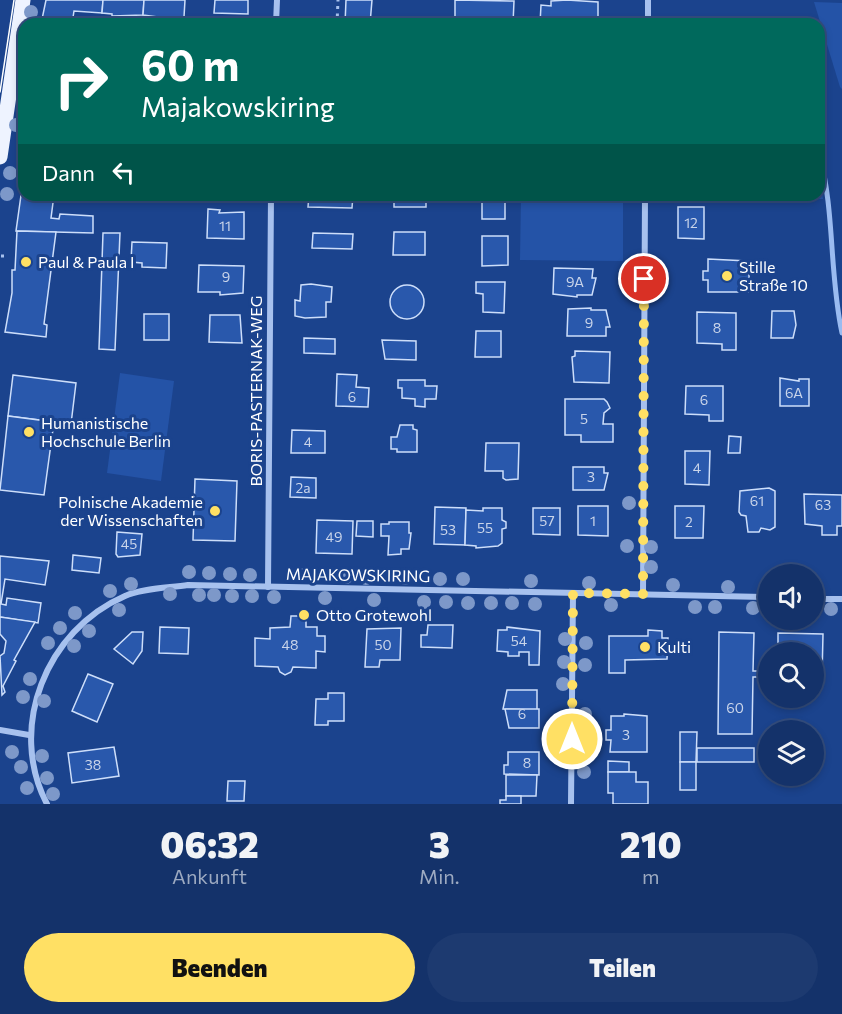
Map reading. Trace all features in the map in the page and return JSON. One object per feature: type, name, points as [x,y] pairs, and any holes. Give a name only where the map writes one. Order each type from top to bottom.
[{"type":"main road","points":[[19,18],[22,0]]},
{"type":"main road","points":[[0,157],[18,29]]},
{"type":"street","points":[[276,18],[277,0]]},
{"type":"street","points":[[648,0],[648,18]]},
{"type":"street","name":"BORIS-PASTERNAK-WEG","points":[[268,587],[271,201]]},
{"type":"street","points":[[643,594],[645,201]]},
{"type":"street","name":"MAJAKOWSKIRING","points":[[47,804],[32,768],[29,735],[33,705],[54,660],[75,632],[105,607],[126,596],[178,586],[758,597]]},
{"type":"street","points":[[571,804],[573,593]]},
{"type":"street","points":[[824,599],[842,599]]},
{"type":"street","points":[[0,730],[29,735]]},
{"type":"path","points":[[337,18],[338,0]]},
{"type":"shaded area","points":[[814,2],[842,3],[842,89],[825,38],[825,18],[819,18]]},
{"type":"shaded area","points":[[521,201],[623,201],[623,261],[520,260]]},
{"type":"shaded area","points":[[120,373],[174,381],[161,481],[107,473]]},
{"type":"building","points":[[46,0],[103,0],[102,13],[74,11],[73,18],[42,18]]},
{"type":"building","points":[[103,0],[144,0],[143,15],[112,16],[112,14],[102,13]]},
{"type":"building","points":[[144,0],[185,0],[184,17],[166,18],[143,15]]},
{"type":"building","points":[[215,0],[248,0],[248,14],[214,13]]},
{"type":"building","points":[[346,0],[372,0],[370,18],[345,18]]},
{"type":"building","points":[[455,0],[514,1],[513,18],[455,18]]},
{"type":"building","points":[[551,1],[598,2],[598,18],[540,18],[541,5],[551,6]]},
{"type":"building","points":[[20,201],[53,201],[51,218],[59,219],[60,214],[93,216],[93,233],[16,231]]},
{"type":"building","points":[[308,201],[353,201],[352,208],[308,207]]},
{"type":"building","points":[[394,201],[426,201],[426,207],[394,207]]},
{"type":"building","points":[[482,201],[505,201],[505,219],[482,219]]},
{"type":"building","points":[[678,207],[704,207],[704,239],[678,238]]},
{"type":"building","points":[[208,209],[220,210],[219,213],[244,212],[244,239],[207,238]]},
{"type":"building","points":[[17,231],[56,232],[44,324],[47,325],[46,337],[5,332],[12,293],[12,270],[15,270]]},
{"type":"building","points":[[394,232],[425,232],[425,255],[393,255]]},
{"type":"building","points":[[103,233],[120,233],[115,350],[99,349]]},
{"type":"building","points":[[313,233],[353,234],[352,249],[312,248]]},
{"type":"building","points":[[482,236],[508,236],[508,265],[482,266]]},
{"type":"building","points":[[132,242],[167,243],[166,268],[142,267],[142,263],[131,262]]},
{"type":"building","name":"Stille Straße 10","points":[[708,259],[748,261],[750,290],[748,292],[708,292],[708,280],[703,280],[703,271],[708,271]]},
{"type":"building","points":[[199,265],[244,266],[243,293],[220,295],[220,292],[198,292]]},
{"type":"building","points":[[554,268],[593,269],[592,278],[596,278],[592,295],[577,295],[577,297],[553,294]]},
{"type":"building","points":[[476,282],[505,282],[504,313],[483,312],[483,294],[476,293]]},
{"type":"building","points":[[301,285],[332,287],[331,302],[326,302],[326,317],[295,316],[295,300],[300,301]]},
{"type":"building","points":[[407,285],[419,290],[424,302],[419,314],[407,319],[395,314],[390,302],[395,290]]},
{"type":"building","points":[[591,308],[591,310],[606,310],[610,327],[606,327],[606,336],[567,336],[568,309]]},
{"type":"building","points":[[772,311],[794,311],[796,325],[793,338],[771,338]]},
{"type":"building","points":[[697,312],[736,313],[736,350],[722,350],[722,344],[697,343]]},
{"type":"building","points":[[144,314],[169,314],[169,340],[144,340]]},
{"type":"building","points":[[210,315],[240,315],[242,343],[209,342]]},
{"type":"building","points":[[476,331],[501,331],[501,357],[475,357]]},
{"type":"building","points":[[304,338],[335,339],[335,354],[304,353]]},
{"type":"building","points":[[382,340],[416,341],[416,360],[385,359]]},
{"type":"building","points":[[575,351],[610,352],[609,383],[574,382],[572,357],[575,356]]},
{"type":"building","points":[[337,374],[357,375],[356,387],[369,388],[368,407],[336,406]]},
{"type":"building","points":[[13,375],[76,383],[71,424],[8,416]]},
{"type":"building","points":[[780,378],[799,381],[799,379],[809,379],[809,406],[780,406]]},
{"type":"building","points":[[398,380],[425,380],[425,386],[437,386],[436,399],[425,399],[425,407],[415,406],[415,399],[402,398],[402,388],[398,388]]},
{"type":"building","points":[[686,386],[723,386],[723,421],[709,421],[709,415],[685,414]]},
{"type":"building","points":[[565,399],[604,399],[610,408],[604,413],[603,424],[613,424],[613,442],[581,442],[581,435],[565,435]]},
{"type":"building","points":[[8,416],[54,422],[44,495],[0,490]]},
{"type":"building","points":[[400,425],[413,425],[413,429],[417,430],[417,452],[397,452],[397,449],[391,449],[391,437],[397,437]]},
{"type":"building","points":[[292,430],[325,431],[325,453],[291,453]]},
{"type":"building","points":[[729,436],[741,437],[740,453],[728,453]]},
{"type":"building","points":[[486,443],[519,443],[518,479],[506,480],[503,478],[503,471],[485,471]]},
{"type":"building","points":[[685,451],[710,451],[709,485],[685,484]]},
{"type":"building","points":[[573,467],[604,467],[604,473],[608,473],[604,490],[573,490]]},
{"type":"building","points":[[291,477],[316,478],[316,498],[290,497]]},
{"type":"building","name":"Polnische Akademie der Wissenschaften","points":[[195,479],[237,481],[235,541],[193,540]]},
{"type":"building","points":[[769,488],[775,491],[775,527],[770,530],[761,528],[759,532],[748,532],[746,516],[739,512],[740,491]]},
{"type":"building","points":[[804,494],[842,495],[842,526],[837,526],[837,535],[822,535],[822,526],[805,524]]},
{"type":"building","points":[[578,506],[608,506],[608,536],[578,535]]},
{"type":"building","points":[[675,506],[704,506],[703,538],[675,538]]},
{"type":"building","points":[[435,507],[466,508],[465,545],[434,544]]},
{"type":"building","points":[[483,508],[502,508],[502,520],[506,522],[506,528],[502,529],[502,543],[498,546],[476,548],[476,546],[465,545],[466,510],[483,511]]},
{"type":"building","points":[[533,508],[560,508],[560,535],[533,534]]},
{"type":"building","points":[[317,520],[353,521],[352,554],[316,553]]},
{"type":"building","points":[[357,521],[373,521],[373,537],[356,536]]},
{"type":"building","points":[[389,522],[409,522],[409,533],[411,533],[409,549],[401,549],[401,554],[388,555],[389,536],[381,536],[381,524],[389,524]]},
{"type":"building","points":[[117,532],[142,534],[140,555],[118,557],[116,554]]},
{"type":"building","points":[[73,555],[101,558],[99,573],[72,570]]},
{"type":"building","points":[[0,556],[49,561],[45,585],[5,579],[1,604],[6,605],[7,598],[41,603],[38,623],[0,617]]},
{"type":"building","points":[[291,616],[306,616],[306,627],[317,627],[317,636],[325,636],[325,652],[316,651],[316,668],[293,667],[291,672],[285,675],[278,667],[255,666],[255,638],[270,639],[270,628],[290,627]]},
{"type":"building","points":[[0,617],[35,622],[14,660],[16,661],[3,686],[5,692],[2,695],[0,656],[4,653],[6,641],[0,634]]},
{"type":"building","points":[[428,625],[453,625],[452,648],[421,647],[421,635],[427,635]]},
{"type":"building","points":[[160,627],[189,628],[188,654],[159,653]]},
{"type":"building","points":[[507,627],[540,631],[539,665],[529,665],[529,652],[519,652],[519,656],[508,656],[508,652],[497,651],[498,630],[507,630]]},
{"type":"building","points":[[401,628],[400,660],[380,660],[379,667],[365,667],[367,629]]},
{"type":"building","points":[[648,630],[662,631],[662,638],[668,638],[667,659],[625,660],[625,673],[609,673],[609,636],[648,636]]},
{"type":"building","points":[[132,632],[143,632],[142,651],[133,664],[114,649]]},
{"type":"building","points":[[719,632],[754,633],[753,671],[758,671],[758,677],[753,677],[752,734],[718,734]]},
{"type":"building","points":[[778,633],[823,634],[823,642],[778,642]]},
{"type":"building","points":[[88,674],[113,684],[97,722],[72,711]]},
{"type":"building","points":[[507,690],[537,690],[537,710],[503,709]]},
{"type":"building","points":[[328,693],[344,693],[344,721],[328,721],[328,725],[315,725],[316,699],[328,699]]},
{"type":"building","points":[[505,709],[539,709],[539,728],[509,728]]},
{"type":"building","points":[[624,714],[647,716],[647,752],[610,752],[611,740],[606,740],[606,730],[611,730],[611,716],[624,716]]},
{"type":"building","points":[[680,732],[697,732],[696,762],[680,762]]},
{"type":"building","points":[[114,747],[119,776],[72,783],[68,753]]},
{"type":"building","points":[[697,748],[754,748],[754,762],[697,762]]},
{"type":"building","points":[[508,752],[539,752],[539,775],[504,774],[504,765],[508,765]]},
{"type":"building","points":[[608,761],[629,762],[629,772],[608,772]]},
{"type":"building","points":[[680,762],[696,762],[696,790],[680,790]]},
{"type":"building","points":[[608,772],[636,772],[636,782],[648,782],[648,804],[613,804],[613,793],[608,793]]},
{"type":"building","points":[[506,775],[537,775],[536,796],[506,796]]},
{"type":"building","points":[[228,781],[245,781],[244,801],[227,801]]},
{"type":"building","points":[[506,796],[521,796],[521,804],[500,804],[500,800],[506,800]]},
{"type":"waterway","points":[[825,180],[835,288],[842,333]]},
{"type":"tram line","points":[[0,92],[14,0]]},
{"type":"place","name":"Paul & Paula I","points":[[26,262]]},
{"type":"place","name":"Stille Straße 10","points":[[727,276]]},
{"type":"place","name":"Humanistische Hochschule Berlin","points":[[29,432]]},
{"type":"place","name":"Polnische Akademie der Wissenschaften","points":[[215,511]]},
{"type":"place","name":"Otto Grotewohl","points":[[304,615]]},
{"type":"place","name":"Kulti","points":[[645,647]]},
{"type":"route","points":[[572,739],[573,593],[643,594],[644,279]]}]
